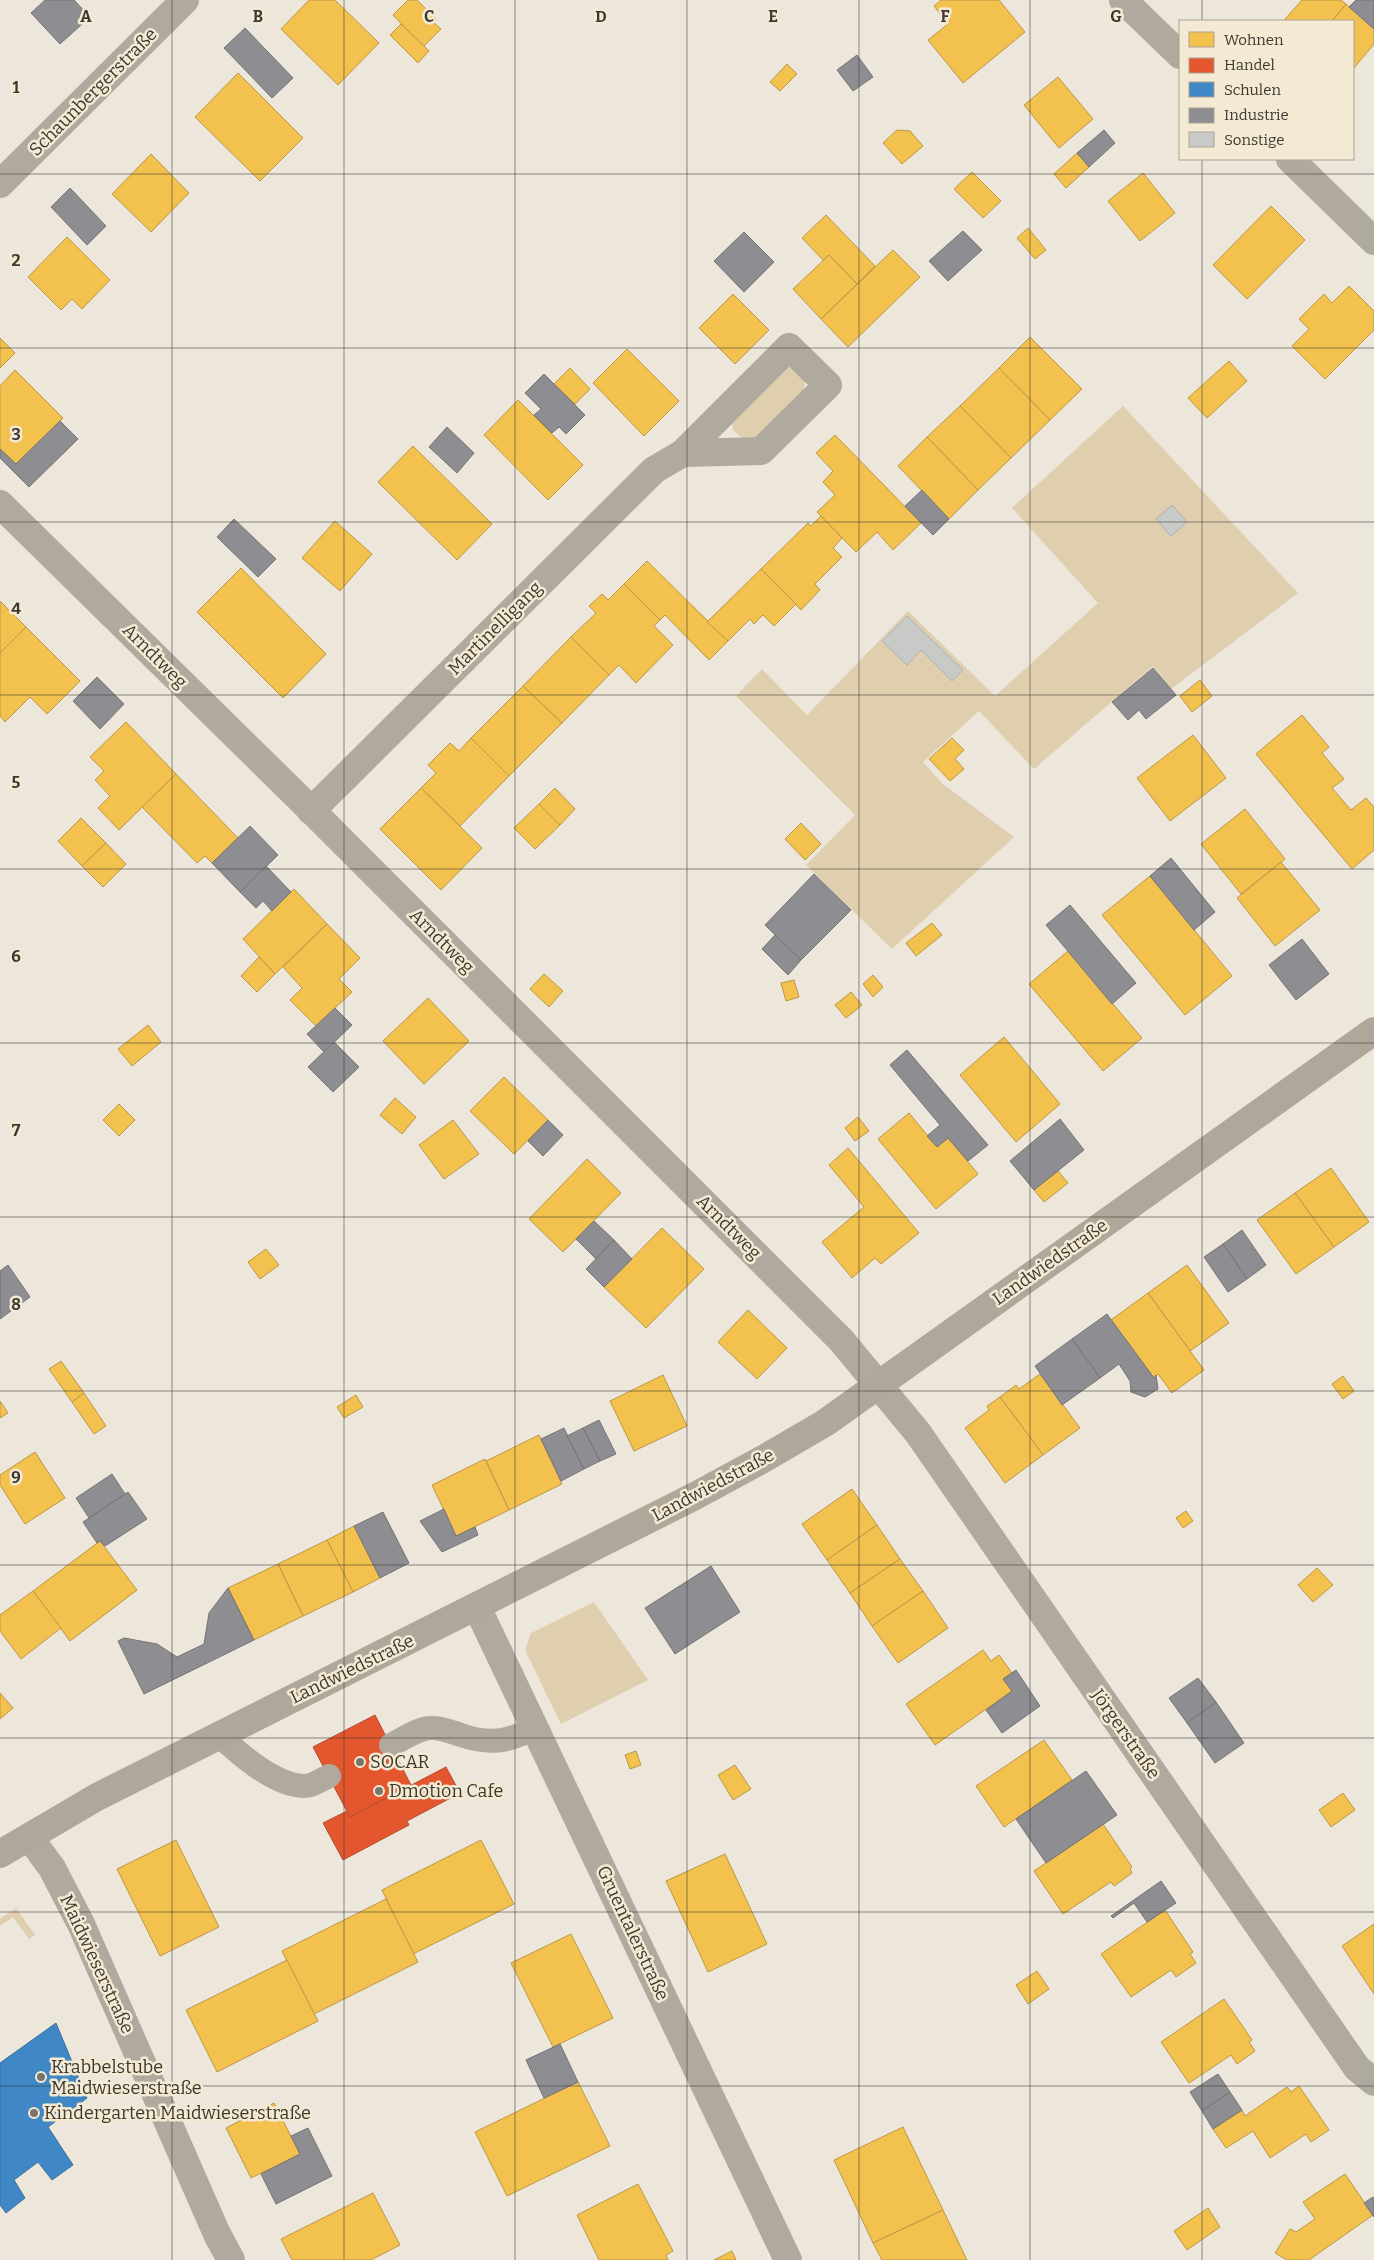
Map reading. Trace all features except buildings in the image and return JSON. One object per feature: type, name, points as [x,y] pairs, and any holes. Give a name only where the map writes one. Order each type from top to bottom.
[{"type":"main road","name":"Landwiedstraße","points":[[0,1854],[97,1798],[219,1735],[477,1607],[765,1458],[825,1423],[1374,1031]]},
{"type":"street","name":"Schaunbergerstraße","points":[[0,184],[185,0]]},
{"type":"street","points":[[1123,0],[1179,54]]},
{"type":"street","points":[[1291,160],[1374,241]]},
{"type":"street","name":"Martinelligang","points":[[312,811],[654,470],[683,453],[789,347],[828,385],[761,451],[683,453]]},
{"type":"street","name":"Arndtweg","points":[[0,504],[312,811],[841,1340],[878,1385]]},
{"type":"street","name":"Jörgerstraße","points":[[878,1385],[918,1433],[1357,2068],[1374,2082]]},
{"type":"street","name":"Gruentalerstraße","points":[[477,1607],[788,2260]]},
{"type":"street","name":"Maidwieserstraße","points":[[29,1837],[52,1868],[82,1924],[217,2234],[231,2260]]},
{"type":"lane","points":[[391,1745],[418,1731],[429,1728],[441,1729],[479,1741],[492,1742],[515,1738],[535,1728]]},
{"type":"lane","points":[[219,1735],[248,1762],[290,1783],[305,1786],[329,1776]]},
{"type":"shaded area","points":[[788,367],[792,368],[805,382],[804,390],[755,441],[746,441],[733,430],[732,422]]},
{"type":"shaded area","points":[[1123,406],[1298,593],[1171,689],[1153,666],[1034,769],[979,711],[923,762],[943,784],[1014,837],[892,949],[806,865],[855,815],[736,696],[762,669],[807,715],[908,611],[995,696],[1098,603],[1012,508]]},
{"type":"shaded area","points":[[594,1602],[648,1680],[561,1724],[525,1650],[531,1633]]},
{"type":"shaded area","points":[[16,1908],[35,1935],[29,1939],[13,1917],[0,1926],[0,1919]]},
{"type":"place","name":"SOCAR","points":[[360,1762]]},
{"type":"place","name":"Dmotion Cafe","points":[[379,1791]]},
{"type":"place","name":"Krabbelstube Maidwieserstraße","points":[[41,2077]]},
{"type":"place","name":"Kindergarten Maidwieserstraße","points":[[34,2113]]}]
